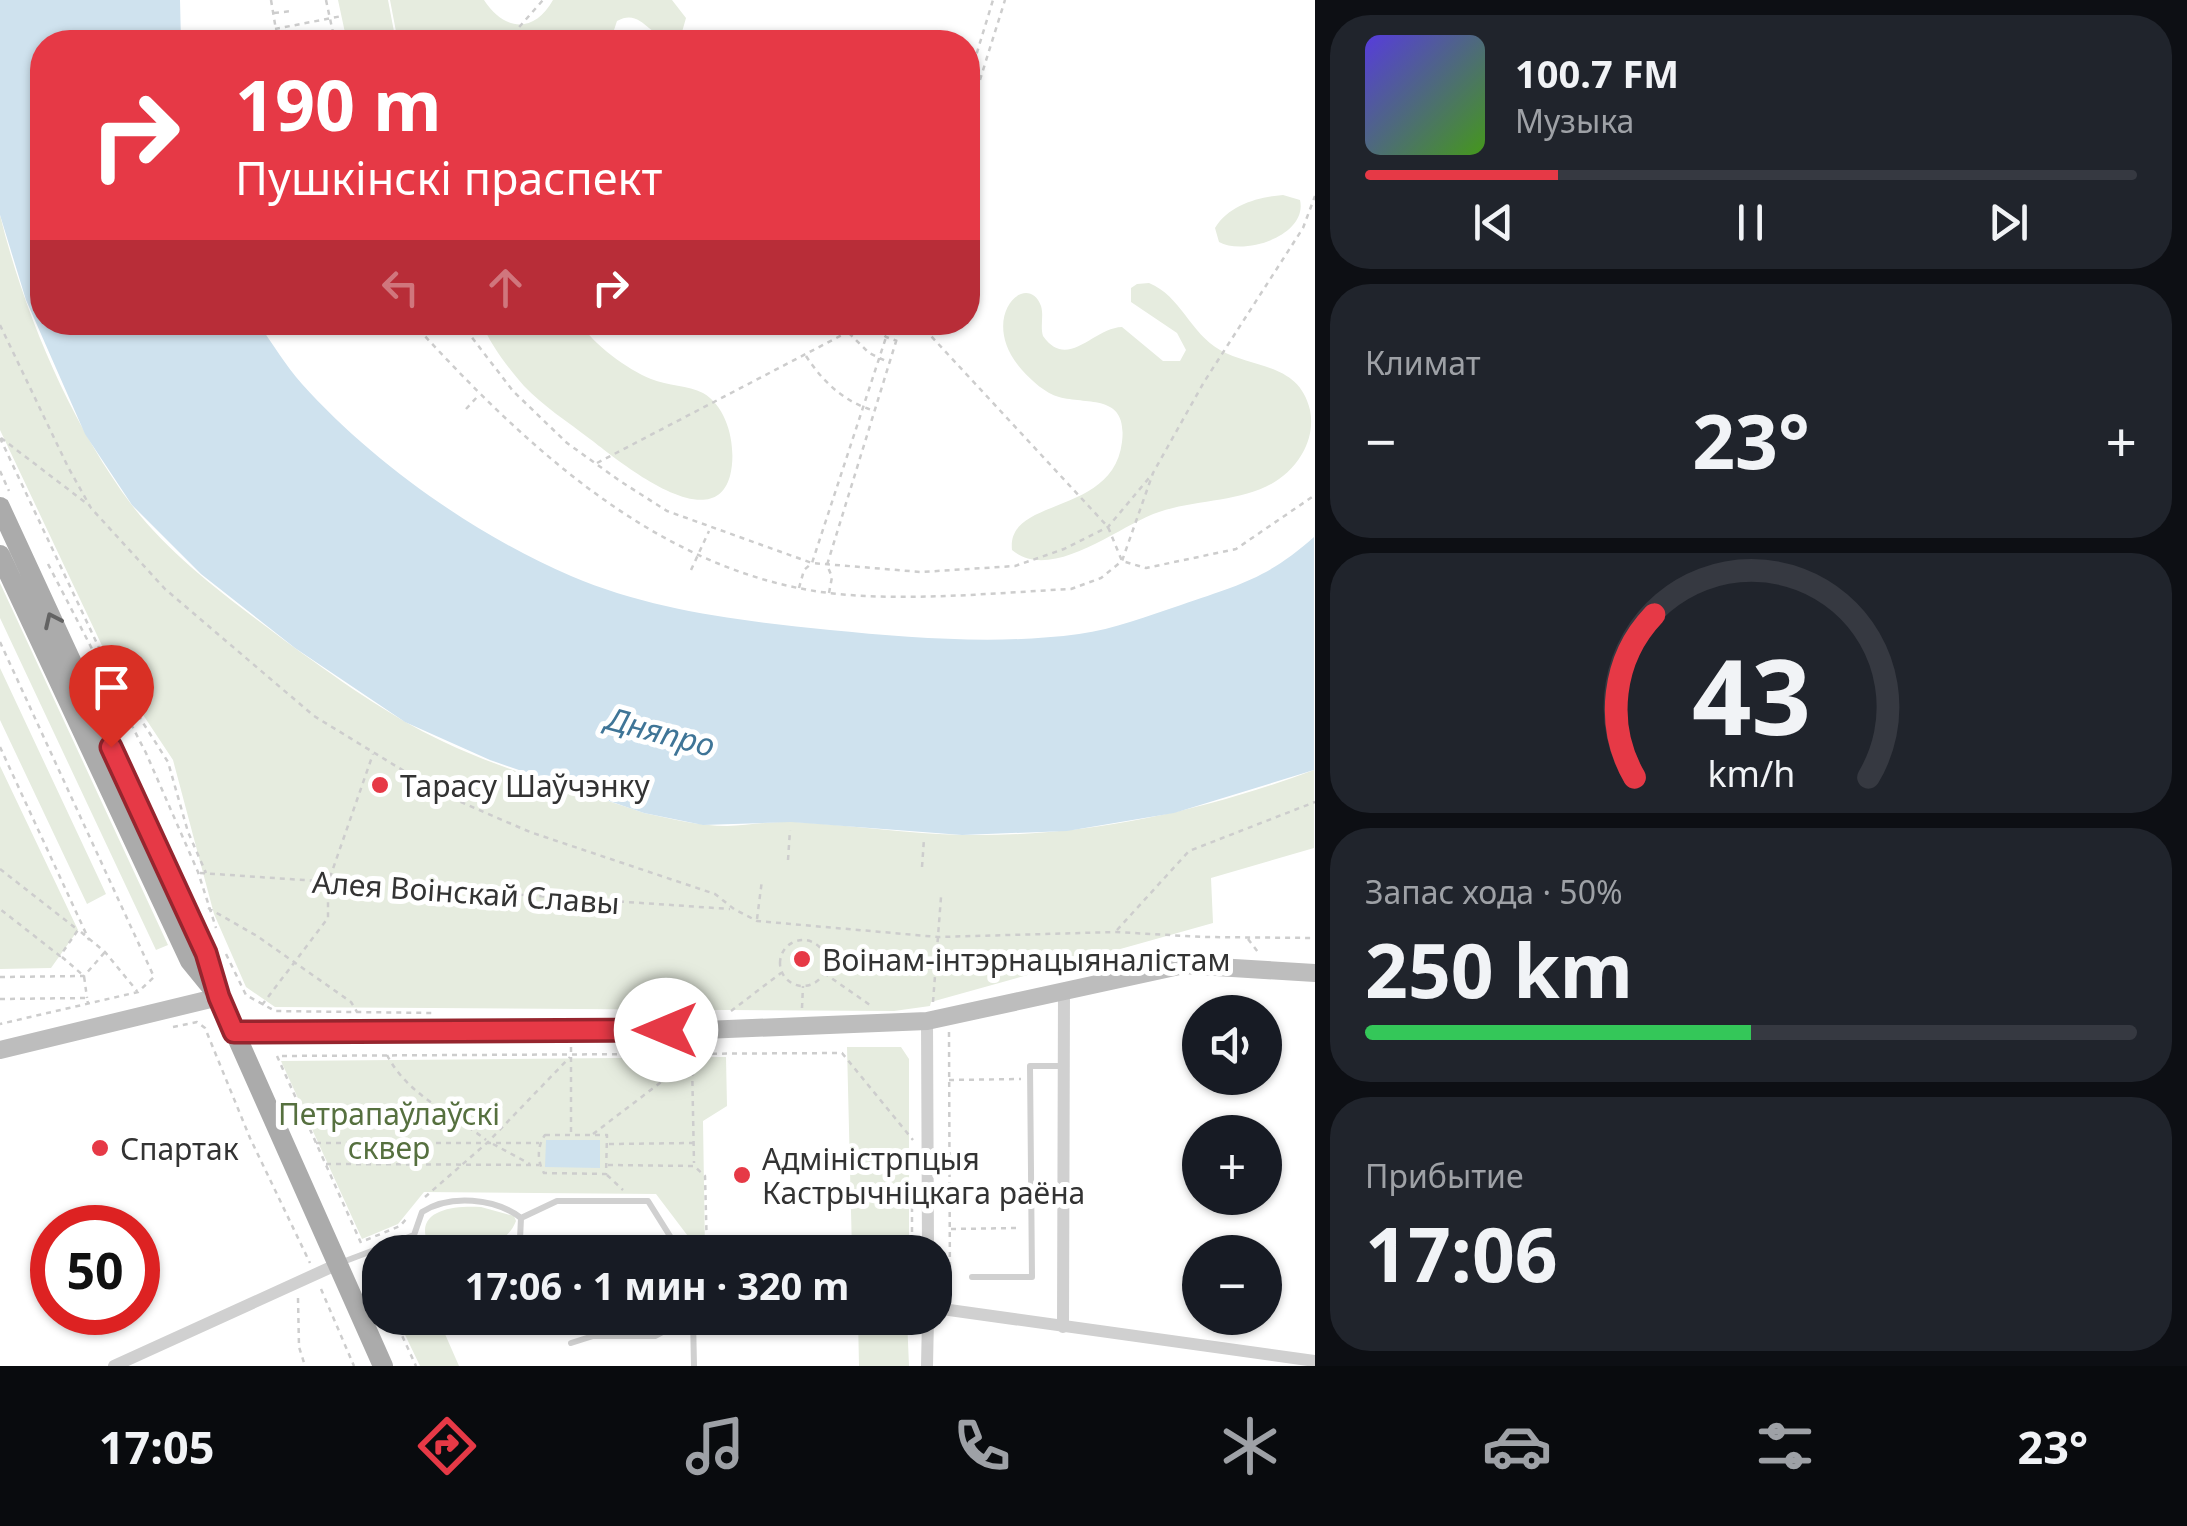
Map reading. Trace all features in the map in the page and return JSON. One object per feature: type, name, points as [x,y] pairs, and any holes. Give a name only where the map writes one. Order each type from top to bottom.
[{"type":"main road","points":[[8,506],[206,953],[234,1032],[383,1366]]},
{"type":"main road","points":[[0,555],[190,961],[219,997]]},
{"type":"main road","points":[[234,1032],[704,1030],[936,1016],[1184,965],[1314,973]]},
{"type":"main road","points":[[0,1050],[219,997]]},
{"type":"street","points":[[1063,1327],[1064,990]]},
{"type":"street","points":[[928,1235],[927,1079],[936,1016]]},
{"type":"street","points":[[114,1366],[338,1264]]},
{"type":"street","points":[[952,1310],[1314,1360]]},
{"type":"street","points":[[927,1366],[928,1335]]},
{"type":"lane","points":[[972,1277],[1032,1277],[1030,1066],[1066,1066]]},
{"type":"lane","points":[[521,1218],[557,1201],[648,1202],[669,1235]]},
{"type":"lane","points":[[414,1235],[422,1212],[448,1202],[494,1204],[521,1218]]},
{"type":"lane","points":[[520,1235],[521,1218]]},
{"type":"lane","points":[[338,1264],[362,1255]]},
{"type":"lane","points":[[571,1344],[592,1336],[657,1335]]},
{"type":"lane","points":[[694,1335],[694,1366]]},
{"type":"path","points":[[272,0],[276,29],[342,16]]},
{"type":"path","points":[[326,0],[332,30]]},
{"type":"path","points":[[517,30],[543,0]]},
{"type":"path","points":[[980,43],[993,0]]},
{"type":"path","points":[[980,80],[1005,0]]},
{"type":"path","points":[[273,13],[292,11]]},
{"type":"path","points":[[424,335],[480,395],[574,477],[626,513],[732,570],[798,588],[871,596],[1071,589],[1102,578],[1122,560],[1154,473],[1204,382],[1302,228],[1314,196]]},
{"type":"path","points":[[0,324],[68,467],[92,508]]},
{"type":"path","points":[[470,335],[514,391],[566,443],[596,464],[668,511],[812,563],[921,572],[1016,566],[1064,549],[1108,527],[1154,473]]},
{"type":"path","points":[[596,464],[842,335]]},
{"type":"path","points":[[850,335],[857,345],[890,363]]},
{"type":"path","points":[[884,335],[897,340]]},
{"type":"path","points":[[830,593],[832,577],[828,565],[898,335]]},
{"type":"path","points":[[930,335],[1108,527],[1122,560],[1146,568],[1236,548],[1314,495]]},
{"type":"path","points":[[798,588],[804,570],[812,563],[886,337]]},
{"type":"path","points":[[805,355],[832,388],[863,408],[875,411]]},
{"type":"path","points":[[466,408],[480,395]]},
{"type":"path","points":[[0,438],[92,508],[165,589],[314,716],[440,793],[530,832],[715,894],[757,921],[938,937],[1116,932],[1314,938]]},
{"type":"path","points":[[0,438],[110,671],[168,762],[188,832],[206,874]]},
{"type":"path","points":[[0,472],[8,506]]},
{"type":"path","points":[[834,496],[848,500]]},
{"type":"path","points":[[691,570],[711,528]]},
{"type":"path","points":[[821,535],[836,539]]},
{"type":"path","points":[[45,558],[146,753],[198,872],[218,934]]},
{"type":"path","points":[[952,595],[953,606]]},
{"type":"path","points":[[0,642],[154,977],[138,992],[0,1024]]},
{"type":"path","points":[[0,747],[89,940]]},
{"type":"path","points":[[262,1005],[328,918],[328,883],[374,753]]},
{"type":"path","points":[[1116,932],[1189,850],[1314,802]]},
{"type":"path","points":[[788,860],[790,830]]},
{"type":"path","points":[[922,867],[924,839]]},
{"type":"path","points":[[0,869],[104,952],[138,992]]},
{"type":"path","name":"Алея Воінскай Славы","points":[[198,872],[734,909]]},
{"type":"path","points":[[757,921],[762,880]]},
{"type":"path","points":[[941,897],[936,1016],[949,1080],[948,1235]]},
{"type":"path","points":[[208,908],[294,962],[350,1002],[358,1013]]},
{"type":"path","points":[[0,909],[84,976],[88,1005]]},
{"type":"path","points":[[804,940],[806,926]]},
{"type":"path","points":[[60,956],[78,930]]},
{"type":"path","points":[[1248,938],[1266,960]]},
{"type":"path","points":[[804,940],[824,952],[824,973],[814,984],[788,982],[782,973],[779,960],[791,942],[804,940]]},
{"type":"path","points":[[223,947],[246,995],[275,1010],[435,1013]]},
{"type":"path","points":[[0,977],[84,976],[104,952]]},
{"type":"path","points":[[727,1014],[782,973]]},
{"type":"path","points":[[824,973],[871,1006]]},
{"type":"path","points":[[802,986],[802,1014]]},
{"type":"path","points":[[0,999],[87,998]]},
{"type":"path","points":[[165,1028],[197,1022],[205,1028],[250,1138],[354,1366]]},
{"type":"path","points":[[568,1030],[572,1054],[571,1135]]},
{"type":"path","points":[[592,1135],[700,1053]]},
{"type":"path","points":[[387,1054],[394,1068],[426,1100],[530,1165]]},
{"type":"path","points":[[426,1196],[488,1142],[572,1054]]},
{"type":"path","points":[[362,1246],[277,1056],[842,1054],[913,1140]]},
{"type":"path","points":[[692,1060],[694,1166]]},
{"type":"path","points":[[927,1079],[1030,1080]]},
{"type":"path","points":[[606,1174],[607,1135],[545,1135],[539,1142],[539,1165],[544,1173],[606,1174],[633,1201]]},
{"type":"path","points":[[316,1142],[539,1142]]},
{"type":"path","points":[[607,1144],[694,1144]]},
{"type":"path","points":[[324,1164],[539,1165]]},
{"type":"path","points":[[606,1165],[694,1166],[705,1176],[707,1235]]},
{"type":"path","points":[[912,1178],[912,1235]]},
{"type":"path","points":[[360,1242],[400,1226],[413,1212]]},
{"type":"path","points":[[949,1229],[1032,1228]]},
{"type":"path","points":[[297,1282],[299,1347],[305,1366]]},
{"type":"path","points":[[402,1335],[416,1366]]},
{"type":"green space","points":[[338,0],[388,0],[394,30],[344,30]]},
{"type":"green space","points":[[390,0],[484,0],[501,18],[519,24],[537,19],[553,0],[672,0],[686,18],[683,30],[653,30],[641,21],[626,18],[617,21],[614,30],[396,30]]},
{"type":"green space","points":[[1283,195],[1300,200],[1300,213],[1284,233],[1258,244],[1230,246],[1219,242],[1215,228],[1228,213],[1254,200]]},
{"type":"green space","points":[[0,215],[30,312],[30,335],[39,335],[88,438],[147,524],[203,577],[284,640],[382,708],[444,742],[543,780],[644,813],[686,822],[727,826],[796,822],[964,835],[1054,832],[1142,819],[1229,798],[1314,770],[1314,848],[1211,878],[1213,923],[931,1002],[930,1006],[894,1011],[275,1007],[246,987],[214,914],[173,760],[114,671],[0,430]]},
{"type":"green space","points":[[1149,283],[1169,297],[1220,350],[1274,369],[1296,383],[1311,416],[1305,449],[1289,471],[1256,491],[1159,512],[1066,556],[1028,559],[1012,550],[1015,533],[1025,521],[1100,483],[1114,466],[1122,442],[1122,426],[1112,408],[1054,395],[1022,370],[1009,351],[1004,333],[1009,305],[1017,296],[1034,296],[1042,310],[1043,336],[1052,346],[1071,349],[1122,327],[1163,361],[1180,361],[1186,350],[1177,333],[1131,302],[1131,288]]},
{"type":"green space","points":[[487,335],[590,335],[642,375],[703,393],[719,408],[729,430],[732,465],[720,494],[704,500],[684,497],[619,461],[524,386]]},
{"type":"green space","points":[[0,583],[168,945],[156,950],[0,618]]},
{"type":"green space","points":[[0,668],[106,894],[87,904],[0,720]]},
{"type":"green space","points":[[0,766],[78,930],[51,968],[0,969]]},
{"type":"green space","points":[[847,1047],[901,1047],[909,1059],[909,1235],[852,1235]]},
{"type":"green space","name":"Петрапаўлаўскі сквер","points":[[726,1057],[727,1106],[703,1121],[705,1235],[687,1235],[656,1194],[424,1192],[398,1224],[362,1235],[362,1239],[281,1061]]},
{"type":"green space","points":[[457,1207],[481,1207],[514,1216],[516,1221],[506,1235],[426,1235],[429,1219]]},
{"type":"green space","points":[[405,1335],[445,1335],[459,1366],[420,1366]]},
{"type":"green space","points":[[858,1335],[908,1335],[909,1366],[859,1366]]},
{"type":"water","points":[[0,0],[180,0],[181,30],[30,30],[30,309],[0,215]]},
{"type":"water","name":"Дняпро","points":[[41,335],[266,335],[296,377],[360,441],[462,518],[535,559],[602,588],[666,606],[861,633],[986,640],[1105,629],[1236,586],[1281,563],[1314,537],[1314,770],[1174,813],[1067,831],[962,835],[791,822],[703,825],[644,813],[490,760],[405,722],[295,648],[201,574],[132,505],[85,434]]},
{"type":"water","points":[[546,1140],[600,1140],[600,1168],[545,1167]]},
{"type":"place","name":"Тарасу Шаўчэнку","points":[[380,785]]},
{"type":"place","name":"Воінам-інтэрнацыяналістам","points":[[802,959]]},
{"type":"place","name":"Спартак","points":[[100,1148]]},
{"type":"place","name":"Адміністрпцыя Кастрычніцкага раёна","points":[[742,1175]]},
{"type":"route","points":[[111,747],[206,953],[234,1032],[666,1030]]}]
